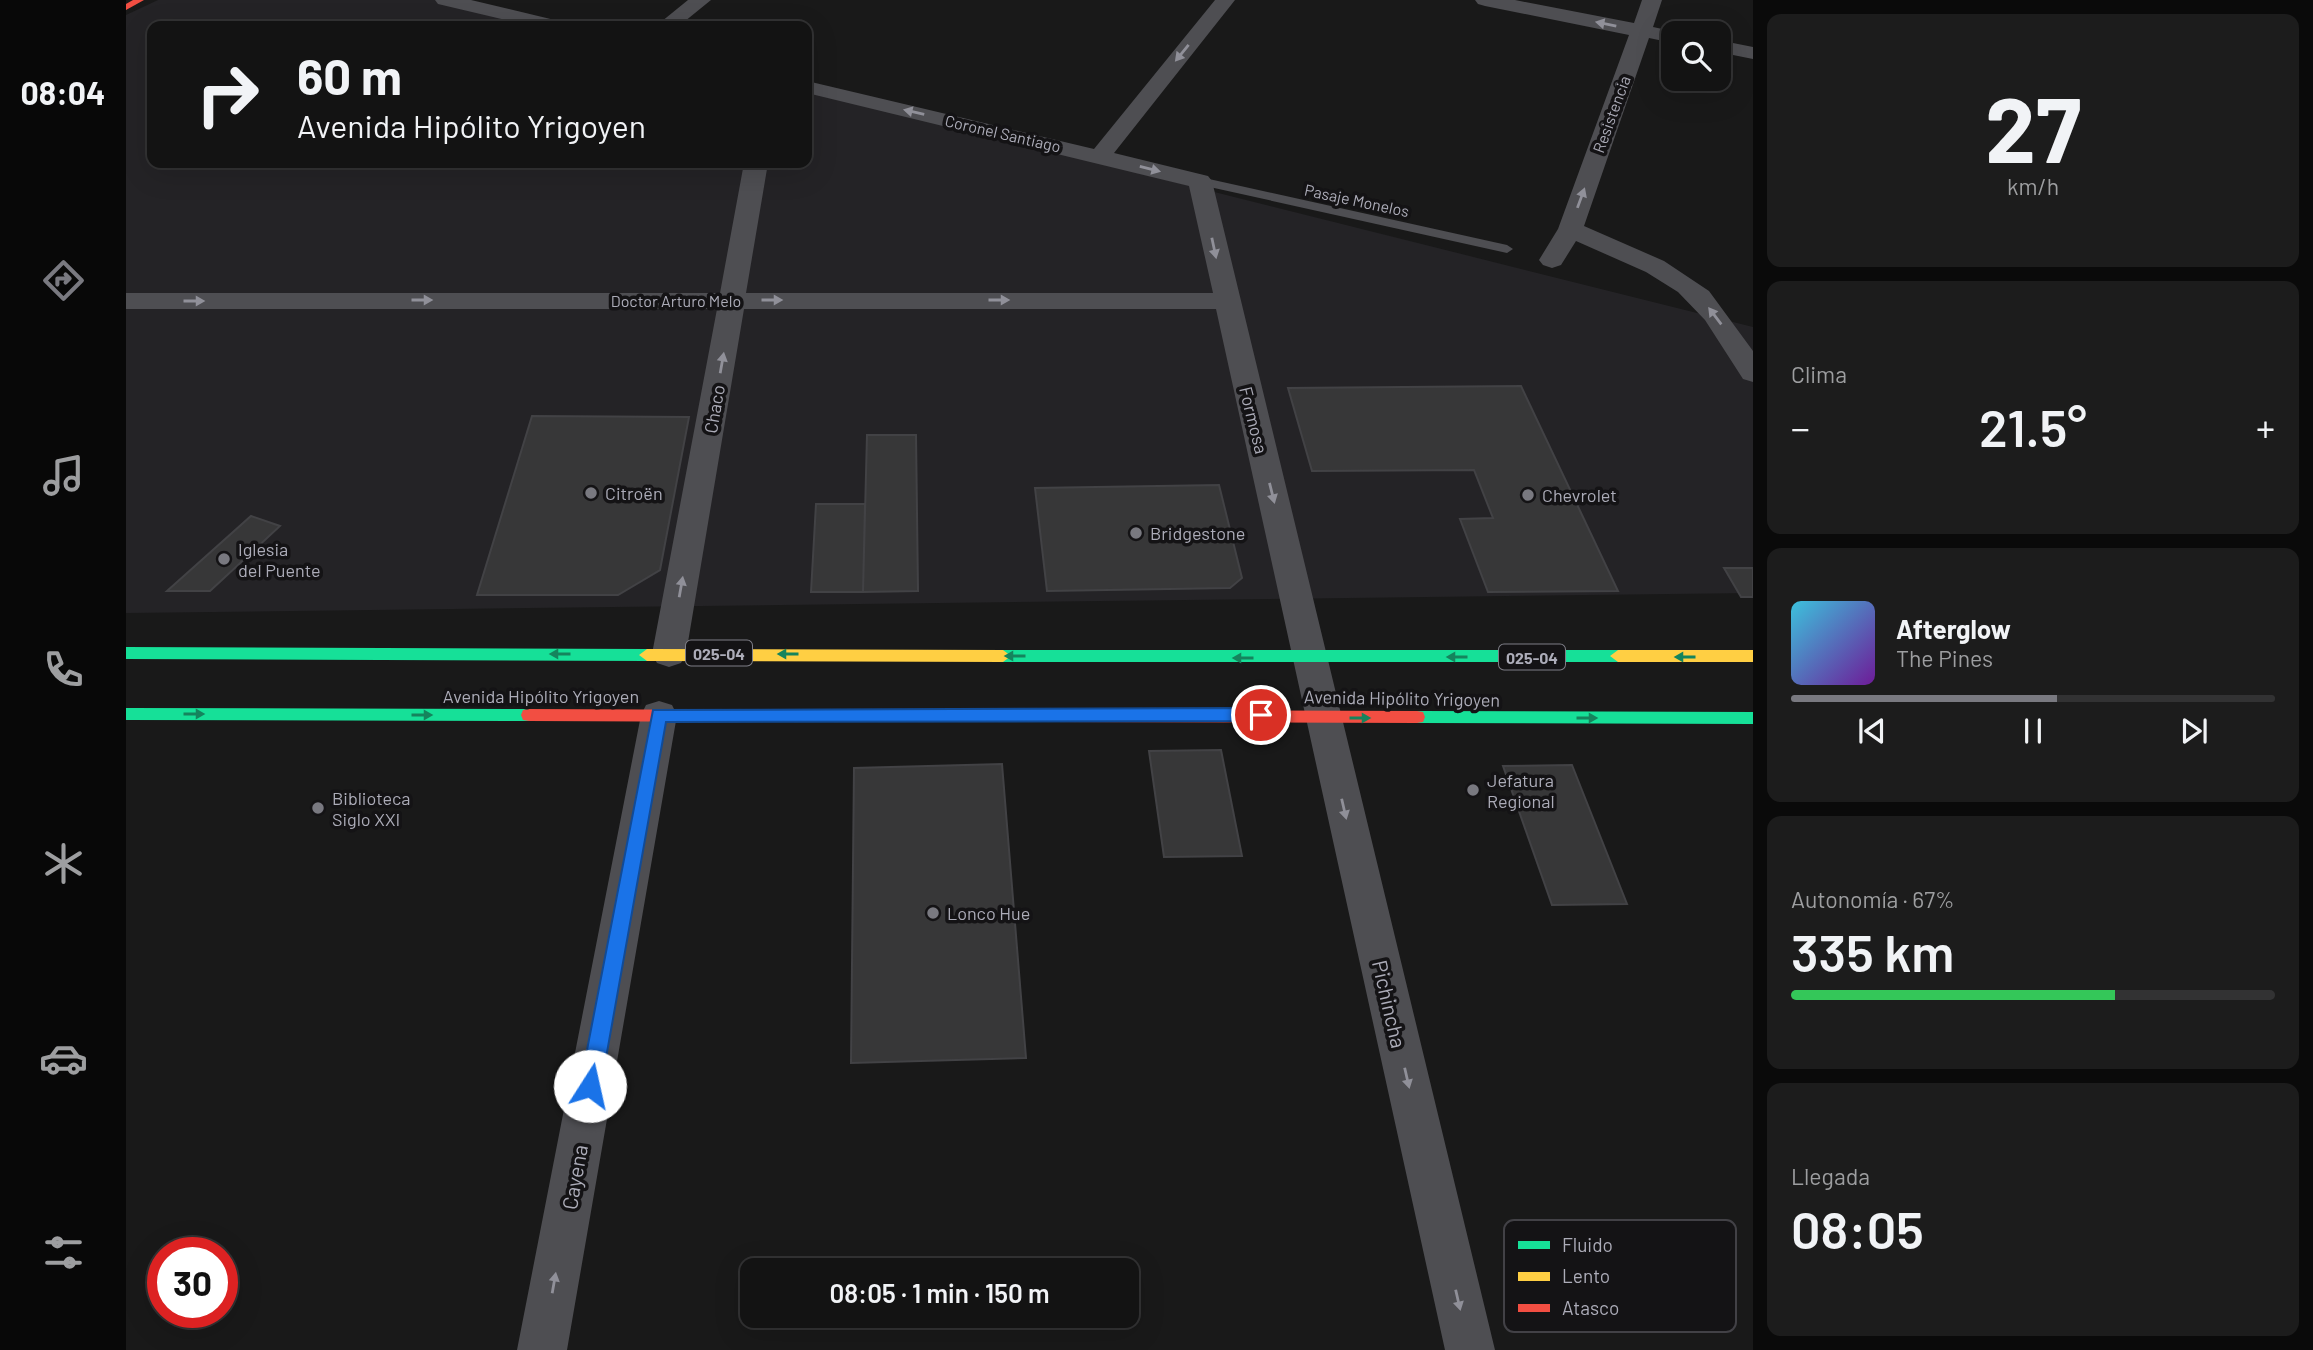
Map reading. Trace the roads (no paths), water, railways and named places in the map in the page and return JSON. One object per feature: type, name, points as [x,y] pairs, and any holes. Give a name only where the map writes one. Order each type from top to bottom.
[{"type":"main road","points":[[126,7],[140,0]]},
{"type":"main road","name":"025-04","points":[[126,653],[1311,658],[1753,656]]},
{"type":"main road","name":"Avenida Hipólito Yrigoyen","points":[[126,714],[1753,718]]},
{"type":"street","points":[[445,0],[535,21]]},
{"type":"street","points":[[673,21],[701,0]]},
{"type":"street","points":[[1100,156],[1225,0]]},
{"type":"street","points":[[1485,0],[1661,35]]},
{"type":"street","name":"Resistencia","points":[[1552,260],[1570,229],[1652,0]]},
{"type":"street","points":[[1731,49],[1753,53]]},
{"type":"street","name":"Coronel Santiago","points":[[812,88],[1199,181]]},
{"type":"street","name":"Chaco","points":[[669,654],[734,300],[755,168]]},
{"type":"street","name":"Formosa","points":[[1199,181],[1225,301],[1311,658]]},
{"type":"street","points":[[1570,229],[1674,278],[1699,297],[1716,317],[1753,373]]},
{"type":"street","name":"Doctor Arturo Melo","points":[[126,301],[1225,301]]},
{"type":"street","name":"Pichincha","points":[[1311,658],[1470,1350]]},
{"type":"street","name":"Cayena","points":[[542,1350],[659,715]]},
{"type":"lane","name":"Pasaje Monelos","points":[[1199,181],[1507,249]]},
{"type":"place","name":"Citroën","points":[[591,493]]},
{"type":"place","name":"Chevrolet","points":[[1528,495]]},
{"type":"place","name":"Bridgestone","points":[[1136,533]]},
{"type":"place","name":"Iglesia del Puente","points":[[224,559]]},
{"type":"place","name":"Jefatura Regional","points":[[1473,790]]},
{"type":"place","name":"Biblioteca Siglo XXI","points":[[318,808]]},
{"type":"place","name":"Lonco Hue","points":[[933,913]]}]
